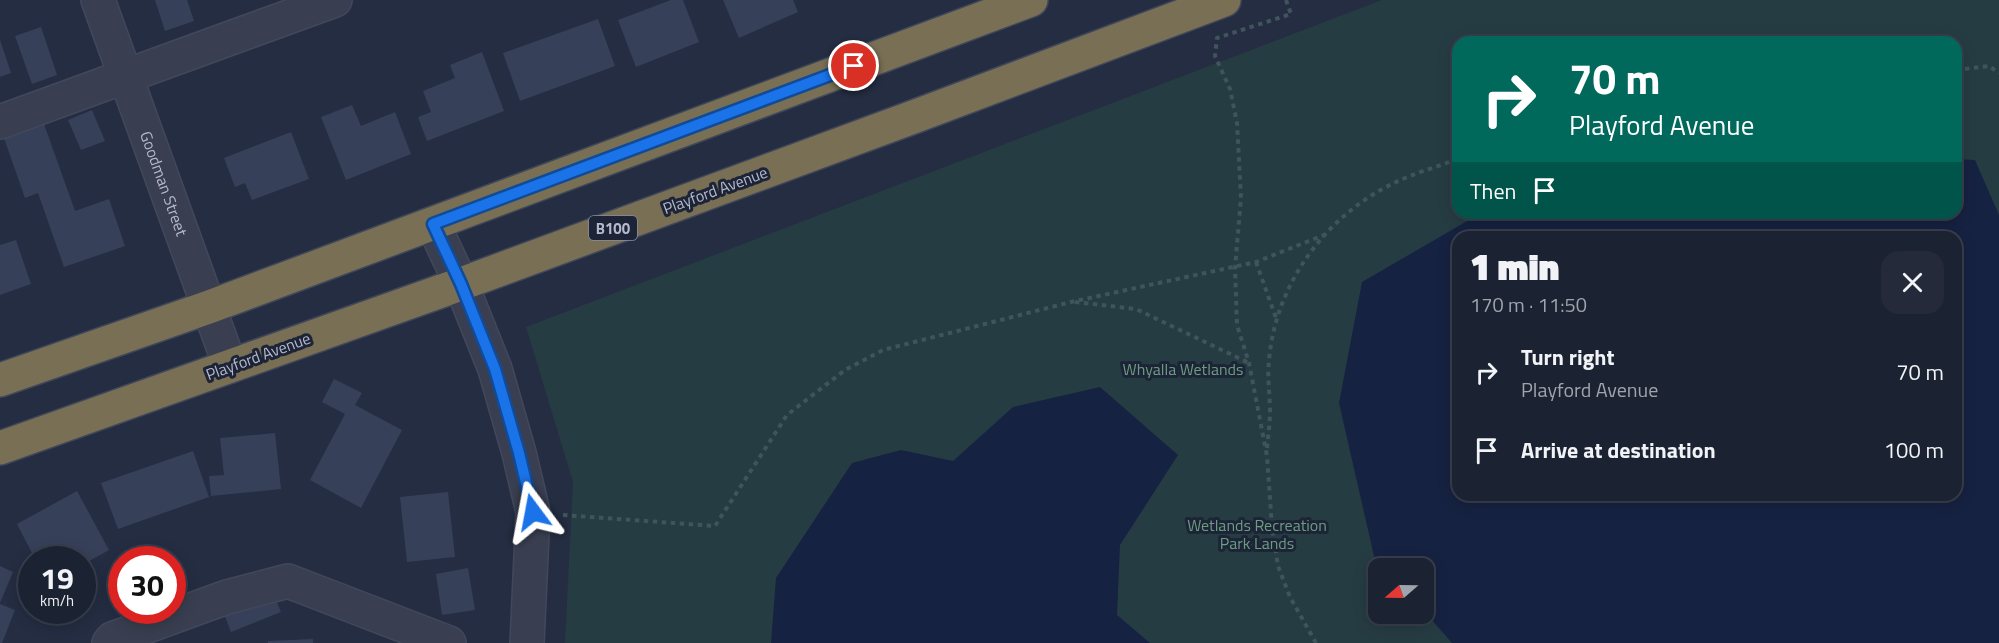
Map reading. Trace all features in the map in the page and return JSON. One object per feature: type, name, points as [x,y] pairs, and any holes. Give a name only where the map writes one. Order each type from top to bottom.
[{"type":"highway","points":[[0,380],[209,307],[1031,0]]},
{"type":"highway","name":"Playford Avenue","points":[[0,448],[461,284],[916,117],[1183,7],[1224,0]]},
{"type":"street","name":"Goodman Street","points":[[98,0],[230,366]]},
{"type":"street","points":[[0,122],[335,0]]},
{"type":"street","points":[[433,224],[461,284],[495,369],[533,512],[527,643]]},
{"type":"street","points":[[109,643],[112,639],[227,597],[288,581],[449,643]]},
{"type":"path","points":[[1286,0],[1290,14],[1217,38],[1215,56],[1230,89],[1237,123],[1241,198],[1234,268],[1237,326],[1249,363],[1267,456],[1272,528],[1278,566],[1290,597],[1316,643]]},
{"type":"path","points":[[1962,69],[1989,66],[1999,74]]},
{"type":"path","points":[[1267,456],[1270,414],[1269,361],[1276,320],[1287,291],[1303,262],[1324,235],[1347,212],[1369,197],[1394,183],[1452,161]]},
{"type":"path","points":[[533,512],[715,526],[787,415],[846,370],[883,351],[1071,302],[1234,268],[1256,262],[1324,235]]},
{"type":"path","points":[[1256,262],[1276,320]]},
{"type":"path","points":[[1071,302],[1136,309],[1249,363]]},
{"type":"green space","name":"Whyalla Wetlands","points":[[1382,0],[1999,0],[1999,643],[565,643],[573,482],[526,327]]},
{"type":"water","points":[[1962,159],[1975,160],[1999,215],[1999,643],[1452,643],[1434,622],[1434,558],[1376,558],[1374,556],[1339,403],[1362,282],[1471,219],[1962,219]]},
{"type":"water","points":[[1100,387],[1178,455],[1120,545],[1117,615],[1150,643],[771,643],[776,578],[852,463],[901,450],[953,461],[1013,407]]},
{"type":"building","points":[[155,0],[187,0],[194,21],[165,31]]},
{"type":"building","points":[[671,0],[683,0],[699,42],[636,67],[618,20]]},
{"type":"building","points":[[723,0],[793,0],[798,12],[739,38]]},
{"type":"building","points":[[598,19],[615,66],[520,101],[503,53]]},
{"type":"building","points":[[41,27],[57,75],[32,84],[15,36]]},
{"type":"building","points":[[0,40],[11,73],[0,77]]},
{"type":"building","points":[[482,52],[504,111],[427,141],[418,117],[431,112],[423,91],[455,78],[450,65]]},
{"type":"building","points":[[352,105],[361,126],[395,112],[411,154],[346,180],[321,117]]},
{"type":"building","points":[[92,110],[105,141],[81,150],[68,120]]},
{"type":"building","points":[[44,124],[75,211],[109,199],[125,246],[64,267],[38,193],[25,198],[4,138]]},
{"type":"building","points":[[291,132],[309,179],[252,200],[245,183],[235,187],[224,158]]},
{"type":"building","points":[[16,240],[31,284],[0,295],[0,245]]},
{"type":"building","points":[[334,379],[362,393],[355,405],[402,430],[361,508],[310,480],[345,414],[322,402]]},
{"type":"building","points":[[275,433],[281,489],[211,496],[209,476],[224,475],[220,438]]},
{"type":"building","points":[[193,451],[209,497],[118,529],[101,483]]},
{"type":"building","points":[[77,491],[108,551],[96,557],[96,546],[28,546],[17,524]]},
{"type":"building","points":[[448,492],[455,557],[407,562],[400,497]]},
{"type":"building","points":[[0,566],[13,572],[0,603]]},
{"type":"building","points":[[468,568],[475,610],[442,615],[436,574]]},
{"type":"building","points":[[270,586],[281,612],[231,632],[221,606]]},
{"type":"building","points":[[0,604],[15,610],[2,643],[0,643]]},
{"type":"building","points":[[313,639],[313,643],[268,643],[268,641]]},
{"type":"route","points":[[533,512],[495,369],[461,284],[433,224],[854,66]]},
{"type":"park label","name":"Wetlands Recreation Park Lands","points":[[1257,534]]}]
